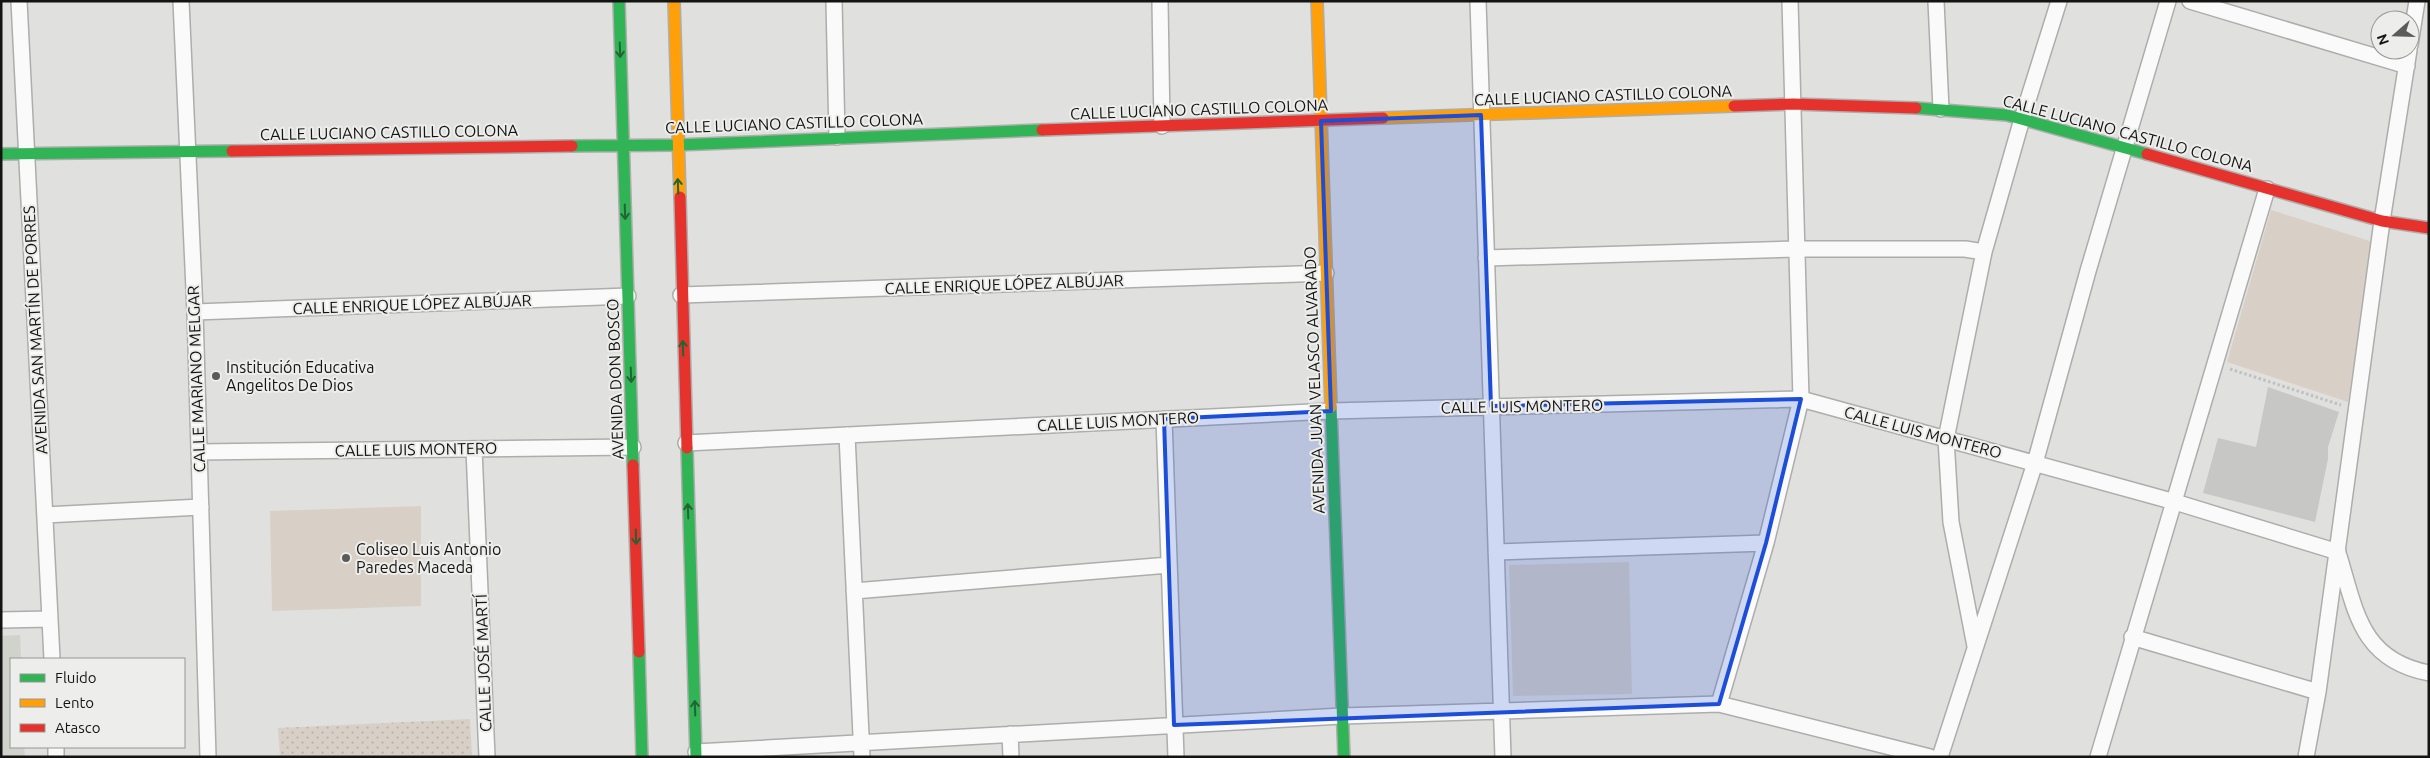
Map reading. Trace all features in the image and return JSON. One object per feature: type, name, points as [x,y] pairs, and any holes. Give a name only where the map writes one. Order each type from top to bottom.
[{"type":"street","name":"AVENIDA SAN MARTÍN DE PORRES","points":[[19,1],[52,658]]},
{"type":"street","name":"CALLE MARIANO MELGAR","points":[[180,1],[195,312],[208,757]]},
{"type":"street","name":"AVENIDA DON BOSCO","points":[[619,1],[642,757]]},
{"type":"street","points":[[674,1],[696,754],[862,750],[1010,734],[1342,716],[1719,704],[1930,757]]},
{"type":"street","points":[[834,1],[837,136]]},
{"type":"street","points":[[1160,1],[1162,126]]},
{"type":"street","name":"AVENIDA JUAN VELASCO ALVARADO","points":[[1317,1],[1344,757]]},
{"type":"street","points":[[1478,1],[1503,757]]},
{"type":"street","points":[[1719,704],[1766,543],[1801,398],[1790,1]]},
{"type":"street","points":[[1936,1],[1940,109]]},
{"type":"street","points":[[1975,648],[1951,522],[1946,464],[1946,439],[1984,252],[2022,119],[2059,1]]},
{"type":"street","points":[[1940,757],[2035,463],[2124,148],[2168,1]]},
{"type":"street","points":[[2190,1],[2406,66]]},
{"type":"street","points":[[2306,757],[2318,692],[2358,410],[2382,221],[2407,60]]},
{"type":"street","name":"CALLE LUCIANO CASTILLO COLONA","points":[[1,154],[27,152],[187,152],[623,144],[677,145],[837,136],[1481,116],[1793,104],[1983,111],[2022,119],[2382,221],[2429,228]]},
{"type":"street","points":[[2098,757],[2132,637],[2175,502],[2267,188]]},
{"type":"street","points":[[1486,258],[1797,249],[1965,249],[1984,252]]},
{"type":"street","name":"CALLE ENRIQUE LÓPEZ ALBÚJAR","points":[[682,295],[1326,273]]},
{"type":"street","name":"CALLE ENRIQUE LÓPEZ ALBÚJAR","points":[[195,312],[628,296]]},
{"type":"street","name":"CALLE LUIS MONTERO","points":[[686,443],[1331,410],[1801,398],[2175,502],[2338,552]]},
{"type":"street","points":[[1164,419],[1176,757]]},
{"type":"street","points":[[847,435],[862,750]]},
{"type":"street","name":"CALLE LUIS MONTERO","points":[[199,452],[633,447]]},
{"type":"street","name":"CALLE JOSÉ MARTÍ","points":[[474,449],[487,757]]},
{"type":"street","points":[[45,514],[201,507]]},
{"type":"street","points":[[1496,552],[1766,543]]},
{"type":"street","points":[[2338,552],[2358,619],[2369,640],[2382,653],[2417,670],[2429,673]]},
{"type":"street","points":[[854,591],[1169,565]]},
{"type":"street","points":[[1,620],[50,619]]},
{"type":"street","points":[[2132,637],[2318,692]]},
{"type":"street","points":[[1010,734],[1011,757]]},
{"type":"path","points":[[2215,364],[2358,410]]},
{"type":"highlighted area","points":[[1481,115],[1491,406],[1801,399],[1766,543],[1719,704],[1174,725],[1164,419],[1331,411],[1321,121]]},
{"type":"shaded area","points":[[2271,210],[2373,242],[2348,402],[2227,362]]},
{"type":"shaded area","name":"Coliseo Luis Antonio Paredes Maceda","points":[[421,506],[421,606],[272,611],[270,511]]},
{"type":"shaded area","points":[[1629,562],[1632,694],[1513,696],[1509,565]]},
{"type":"shaded area","points":[[20,635],[21,658],[10,658],[10,748],[24,748],[25,757],[1,757],[1,636]]},
{"type":"shaded area","points":[[470,719],[472,757],[280,757],[278,728]]},
{"type":"building","points":[[2268,387],[2339,412],[2328,447],[2328,459],[2315,522],[2203,493],[2218,438],[2256,447]]},
{"type":"traffic: fast","points":[[619,1],[633,465]]},
{"type":"traffic: fast","points":[[1916,108],[2007,115],[2147,154]]},
{"type":"traffic: fast","points":[[572,146],[677,145],[1042,130]]},
{"type":"traffic: fast","points":[[1,154],[232,151]]},
{"type":"traffic: fast","points":[[1331,407],[1344,757]]},
{"type":"traffic: fast","points":[[687,448],[696,757]]},
{"type":"traffic: fast","points":[[639,652],[642,757]]},
{"type":"traffic: slow","points":[[674,1],[680,197]]},
{"type":"traffic: slow","points":[[1317,1],[1331,407]]},
{"type":"traffic: slow","points":[[1383,118],[1734,106]]},
{"type":"traffic: jam","points":[[1734,106],[1793,104],[1916,108]]},
{"type":"traffic: jam","points":[[1042,130],[1383,118]]},
{"type":"traffic: jam","points":[[232,151],[572,146]]},
{"type":"traffic: jam","points":[[2147,154],[2382,221],[2429,228]]},
{"type":"traffic: jam","points":[[680,197],[687,448]]},
{"type":"traffic: jam","points":[[633,465],[639,652]]},
{"type":"place","name":"Institución Educativa Angelitos De Dios","points":[[216,376]]},
{"type":"place","name":"Coliseo Luis Antonio Paredes Maceda","points":[[346,558]]}]
